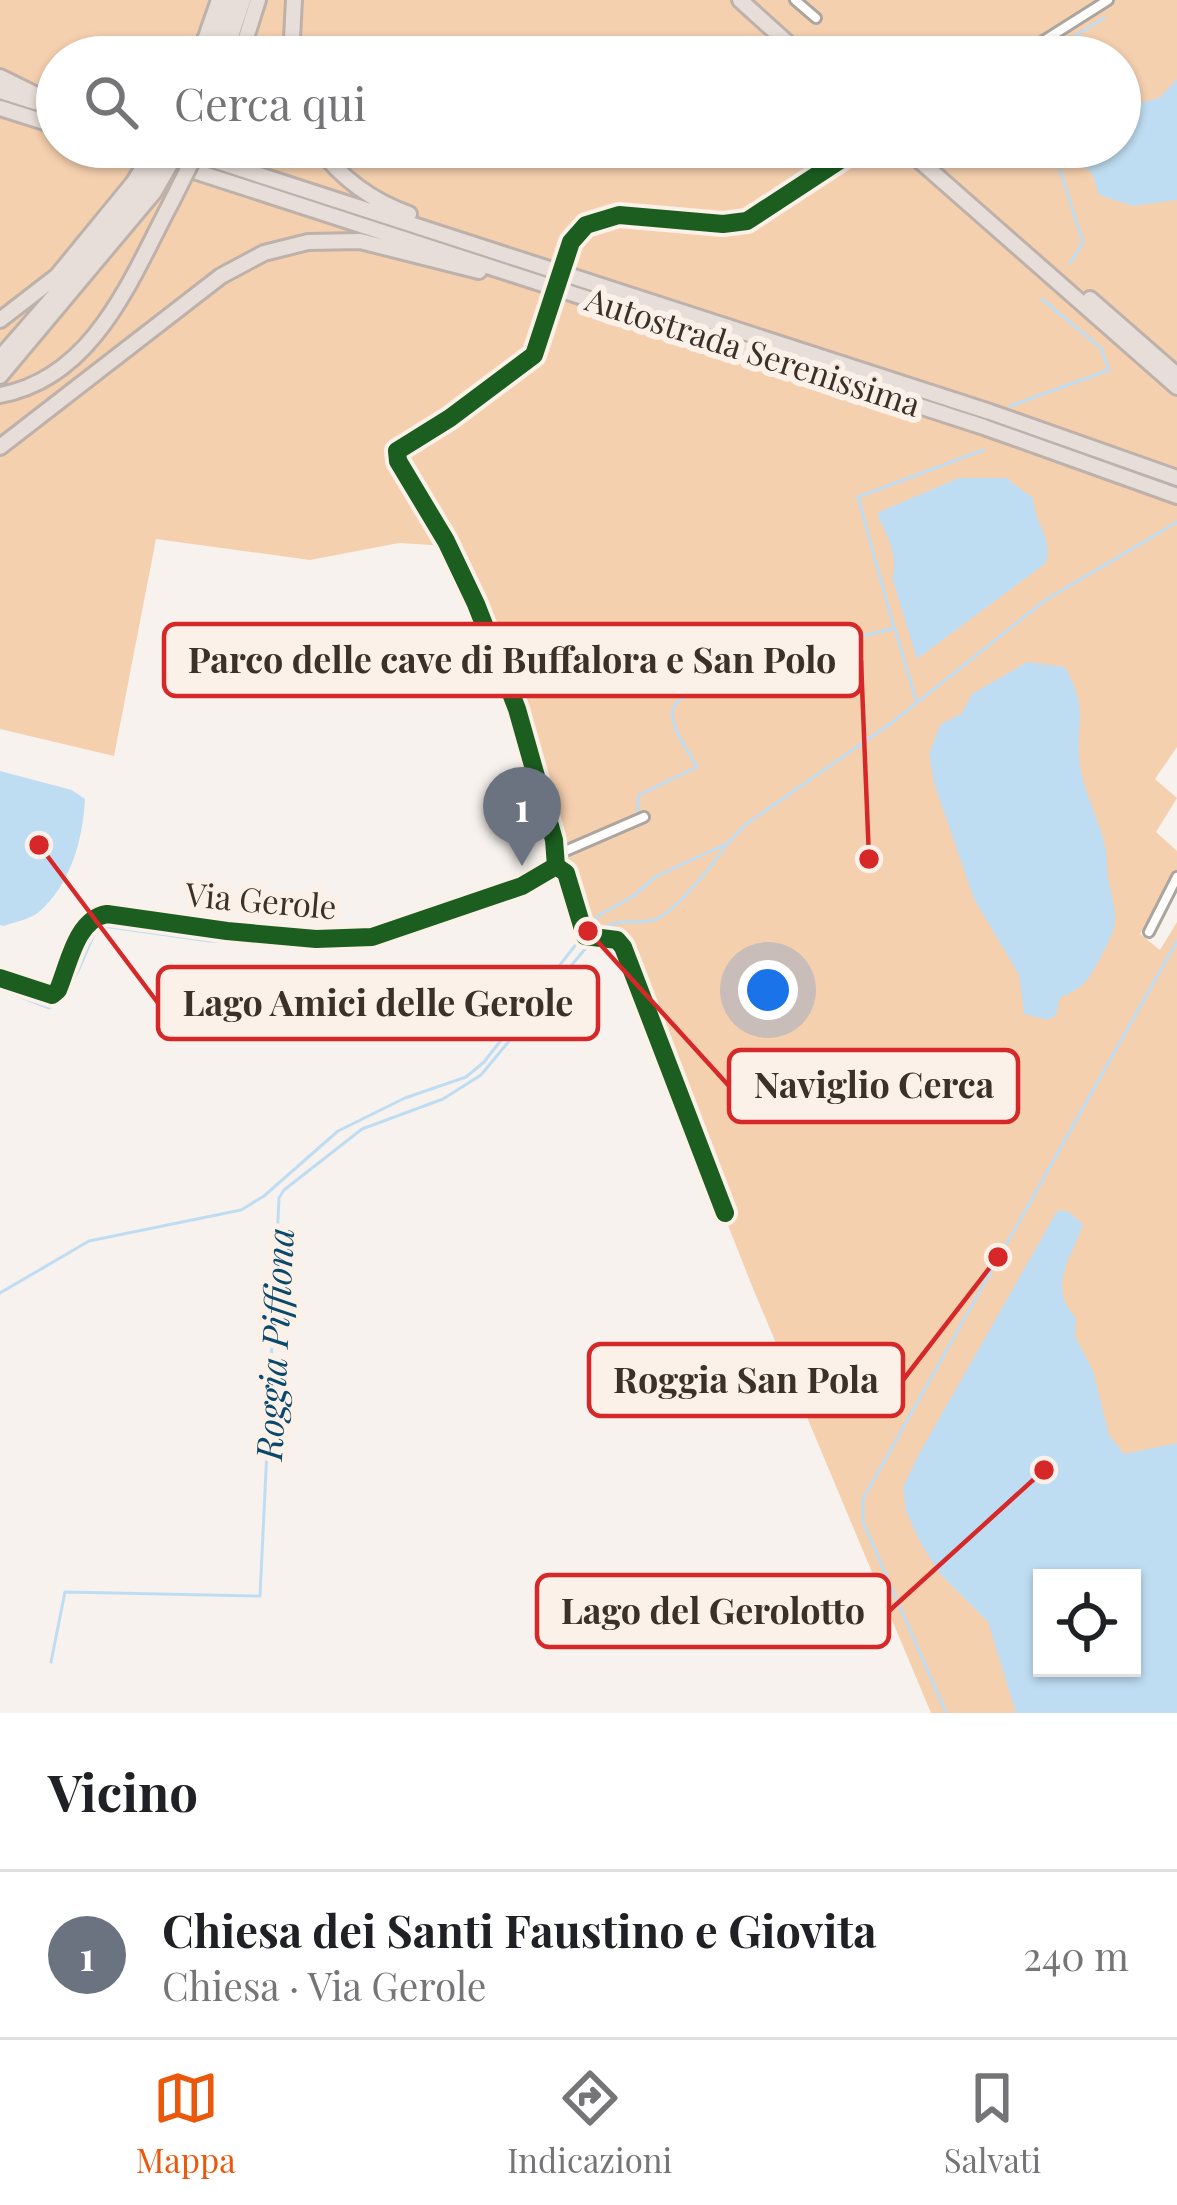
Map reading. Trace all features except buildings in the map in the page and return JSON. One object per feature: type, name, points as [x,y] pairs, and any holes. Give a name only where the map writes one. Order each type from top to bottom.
[{"type":"highway","points":[[206,36],[219,0]]},
{"type":"highway","points":[[220,36],[233,0]]},
{"type":"highway","points":[[231,36],[243,0]]},
{"type":"highway","points":[[247,36],[258,0]]},
{"type":"highway","points":[[292,36],[294,0]]},
{"type":"highway","points":[[740,0],[780,36]]},
{"type":"highway","points":[[752,0],[792,36]]},
{"type":"highway","points":[[0,77],[36,103]]},
{"type":"highway","points":[[0,92],[36,108]]},
{"type":"highway","points":[[0,112],[36,115]]},
{"type":"highway","points":[[0,376],[144,187],[149,168]]},
{"type":"highway","points":[[0,358],[117,224],[158,168]]},
{"type":"highway","points":[[1,395],[53,376],[94,338],[188,168]]},
{"type":"highway","name":"Autostrada Serenissima","points":[[191,168],[990,412],[1177,478]]},
{"type":"highway","name":"Autostrada Serenissima","points":[[234,168],[1177,496]]},
{"type":"highway","points":[[336,168],[372,198],[522,268]]},
{"type":"highway","points":[[928,168],[1177,387]]},
{"type":"highway","points":[[940,168],[1177,375]]},
{"type":"highway","points":[[0,320],[57,276],[144,187]]},
{"type":"highway","points":[[0,447],[221,276],[265,253],[308,242],[360,241],[459,267],[522,268]]},
{"type":"street","points":[[795,0],[816,18]]},
{"type":"street","points":[[1051,36],[1108,0]]},
{"type":"street","points":[[725,1214],[623,947],[617,940],[593,938],[582,929],[566,873],[556,860],[517,709],[476,604],[398,461],[397,451],[524,364],[539,343],[579,230],[603,218],[747,221],[828,168]]},
{"type":"street","points":[[556,860],[644,817]]},
{"type":"street","name":"Via Gerole","points":[[0,978],[52,995],[80,933],[96,916],[316,939],[372,937],[522,886],[556,860]]},
{"type":"street","points":[[1149,932],[1177,877]]},
{"type":"shaded area","points":[[0,0],[1177,0],[1177,747],[1155,779],[1177,798],[1156,832],[1177,851],[1177,871],[1140,934],[1160,950],[1177,922],[1177,1713],[931,1713],[752,1286],[615,939],[588,938],[582,930],[520,698],[447,546],[399,543],[310,560],[156,539],[114,756],[0,729]]},
{"type":"water","points":[[1177,79],[1177,200],[1133,206],[1099,195],[1086,168],[1141,168],[1141,103],[1159,98]]},
{"type":"water","points":[[959,478],[1006,478],[1033,498],[1047,545],[1046,563],[917,659],[892,577],[893,554],[879,512]]},
{"type":"water","points":[[1027,662],[1065,667],[1073,683],[1080,718],[1080,766],[1105,846],[1115,915],[1110,939],[1090,976],[1060,998],[1056,1015],[1048,1020],[1024,1014],[1019,975],[974,899],[934,783],[929,754],[940,725],[962,713],[972,694]]},
{"type":"water","points":[[0,771],[72,790],[85,799],[78,845],[59,888],[36,914],[4,926],[0,925]]},
{"type":"water","points":[[1057,1211],[1067,1211],[1083,1224],[1064,1272],[1063,1295],[1076,1318],[1075,1336],[1093,1371],[1109,1435],[1124,1454],[1177,1443],[1177,1713],[1016,1713],[988,1622],[940,1574],[906,1511],[903,1487]]},
{"type":"waterway","points":[[1075,36],[1104,18]]},
{"type":"waterway","points":[[1060,168],[1083,243],[1070,263]]},
{"type":"waterway","points":[[1010,406],[1109,370],[1101,348],[1042,299]]},
{"type":"waterway","points":[[637,816],[639,795],[697,767],[673,721],[674,707],[686,696],[740,672],[894,628],[858,497],[983,450]]},
{"type":"waterway","points":[[0,1293],[89,1241],[241,1210],[264,1196],[338,1131],[405,1098],[466,1077],[484,1062],[599,915],[632,897],[655,877],[728,843],[745,825],[894,721],[1044,601],[1177,522]]},
{"type":"waterway","points":[[895,629],[916,701]]},
{"type":"waterway","name":"Roggia Piffiona","points":[[51,1662],[65,1592],[260,1596],[279,1198],[284,1190],[362,1129],[443,1099],[481,1075],[599,932],[612,924],[662,916],[727,844]]},
{"type":"waterway","points":[[0,989],[49,1008],[71,984],[95,933],[103,926],[209,941],[363,945],[449,916]]},
{"type":"waterway","points":[[946,1713],[863,1522],[863,1499],[1177,941]]},
{"type":"cycle path","points":[[0,978],[52,995],[81,933],[107,914],[316,939],[372,937],[522,886],[556,866],[554,840],[517,709],[476,604],[446,541],[398,461],[397,451],[534,355],[571,242],[586,225],[619,215],[723,224],[747,221],[828,168]]},
{"type":"cycle path","points":[[556,866],[566,873],[585,936],[617,940],[623,947],[725,1213]]},
{"type":"place","name":"Lago Amici delle Gerole","points":[[39,845]]},
{"type":"place","name":"Parco delle cave di Buffalora e San Polo","points":[[869,859]]},
{"type":"place","name":"Chiesa dei Santi Faustino e Giovita","points":[[522,866]]},
{"type":"place","name":"Naviglio Cerca","points":[[588,931]]},
{"type":"place","name":"Roggia San Pola","points":[[998,1257]]},
{"type":"place","name":"Lago del Gerolotto","points":[[1044,1470]]}]
